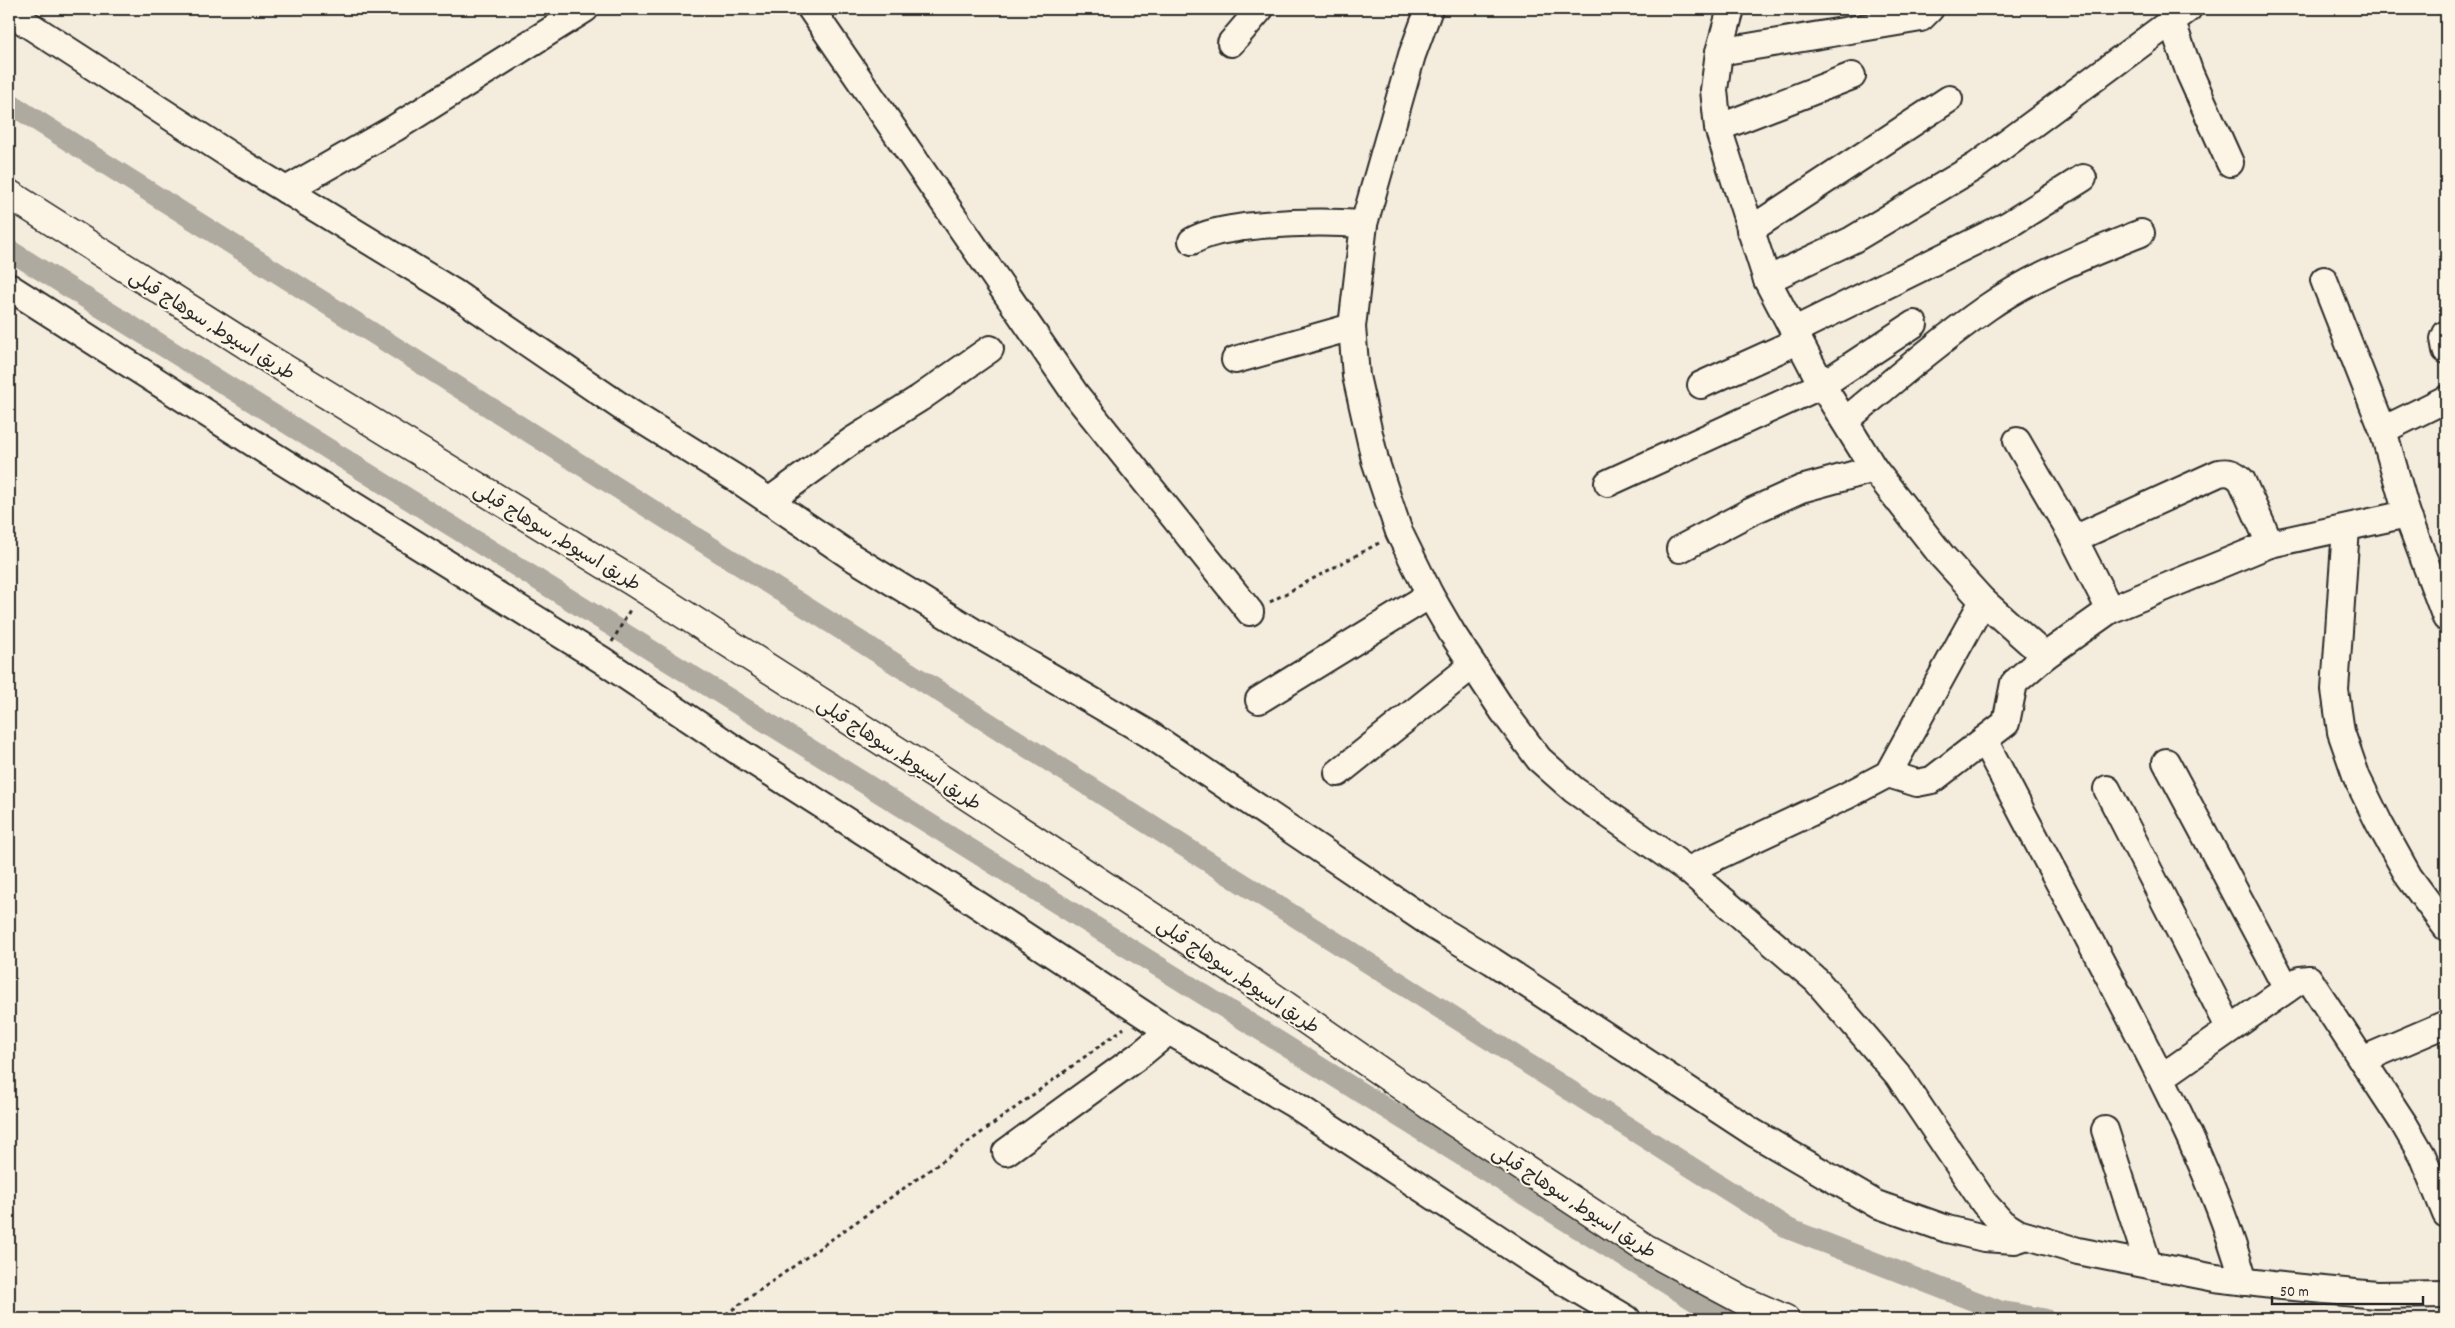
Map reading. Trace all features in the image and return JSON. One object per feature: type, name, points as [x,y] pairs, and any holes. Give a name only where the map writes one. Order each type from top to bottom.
[{"type":"main road","name":"طريق اسيوط, سوهاج قبلى","points":[[9,194],[264,356],[635,583],[938,777],[1247,979],[1438,1112],[1645,1248],[1744,1301],[1785,1319]]},
{"type":"street","points":[[286,190],[395,128],[585,9]]},
{"type":"street","points":[[811,9],[1076,395],[1250,612]]},
{"type":"street","points":[[1231,43],[1260,9]]},
{"type":"street","points":[[1429,9],[1412,55],[1364,224],[1352,328],[1356,376],[1375,460],[1399,532],[1430,595],[1473,665],[1539,759],[1574,790],[1688,870],[1816,981],[1847,1014],[1898,1075],[1984,1203],[2002,1223],[2027,1236],[2078,1251],[2244,1282],[2376,1295],[2446,1294]]},
{"type":"street","points":[[1731,9],[1719,52],[1714,90],[1718,128],[1767,280],[1822,385],[1874,469],[1942,556],[1983,601],[2045,656]]},
{"type":"street","points":[[1719,52],[1921,18],[1930,9]]},
{"type":"street","points":[[9,12],[286,190],[453,292],[629,412],[908,592],[1150,734],[1434,926],[1492,961],[1666,1076],[1787,1152],[1876,1204],[1947,1229],[2000,1239],[2015,1240],[2027,1236]]},
{"type":"street","points":[[1767,280],[1852,240],[1976,166],[2180,15],[2190,74],[2230,163]]},
{"type":"street","points":[[1718,128],[1852,76]]},
{"type":"street","points":[[1750,230],[1949,99]]},
{"type":"street","points":[[1701,385],[2008,225],[2083,178]]},
{"type":"street","points":[[1192,241],[1212,232],[1279,223],[1321,221],[1364,224]]},
{"type":"street","points":[[1845,421],[1923,356],[1988,306],[2032,281],[2141,233]]},
{"type":"street","points":[[2324,280],[2383,430],[2407,514],[2439,575],[2446,618]]},
{"type":"street","points":[[9,287],[236,433],[602,660],[742,754],[957,891],[1168,1031],[1292,1103],[1563,1281],[1627,1319]]},
{"type":"street","points":[[1608,483],[1822,385],[1914,324]]},
{"type":"street","points":[[1235,360],[1352,328]]},
{"type":"street","points":[[2446,334],[2444,339],[2446,350]]},
{"type":"street","points":[[769,501],[853,440],[920,398],[990,349]]},
{"type":"street","points":[[2383,430],[2446,399]]},
{"type":"street","points":[[2017,441],[2074,539],[2110,610]]},
{"type":"street","points":[[1680,549],[1750,512],[1801,489],[1874,469]]},
{"type":"street","points":[[2074,539],[2227,472],[2237,475],[2242,481],[2270,544]]},
{"type":"street","points":[[1888,774],[1917,783],[1932,780],[2006,723],[2014,684],[2045,656],[2110,610],[2270,544],[2407,514]]},
{"type":"street","points":[[2346,528],[2335,690],[2341,732],[2357,778],[2378,824],[2409,878],[2446,927]]},
{"type":"street","points":[[1260,700],[1430,595]]},
{"type":"street","points":[[1688,870],[1846,796],[1888,774],[1983,601]]},
{"type":"street","points":[[1338,773],[1473,665]]},
{"type":"street","points":[[1984,740],[2161,1075],[2219,1206],[2232,1240],[2244,1282]]},
{"type":"street","points":[[2166,762],[2287,989]]},
{"type":"street","points":[[2107,789],[2230,1029]]},
{"type":"street","points":[[2161,1075],[2172,1070],[2300,980],[2309,979],[2422,1155],[2446,1214]]},
{"type":"street","points":[[2362,1060],[2446,1024]]},
{"type":"street","points":[[1006,1152],[1141,1054],[1168,1031]]},
{"type":"street","points":[[2105,1130],[2148,1264]]},
{"type":"path","points":[[1250,612],[1399,532]]},
{"type":"path","points":[[611,644],[625,618]]},
{"type":"path","points":[[719,1319],[971,1141],[1141,1013]]},
{"type":"waterway","points":[[9,103],[1789,1229],[2000,1311],[2045,1319]]},
{"type":"waterway","points":[[9,250],[1724,1319]]}]
